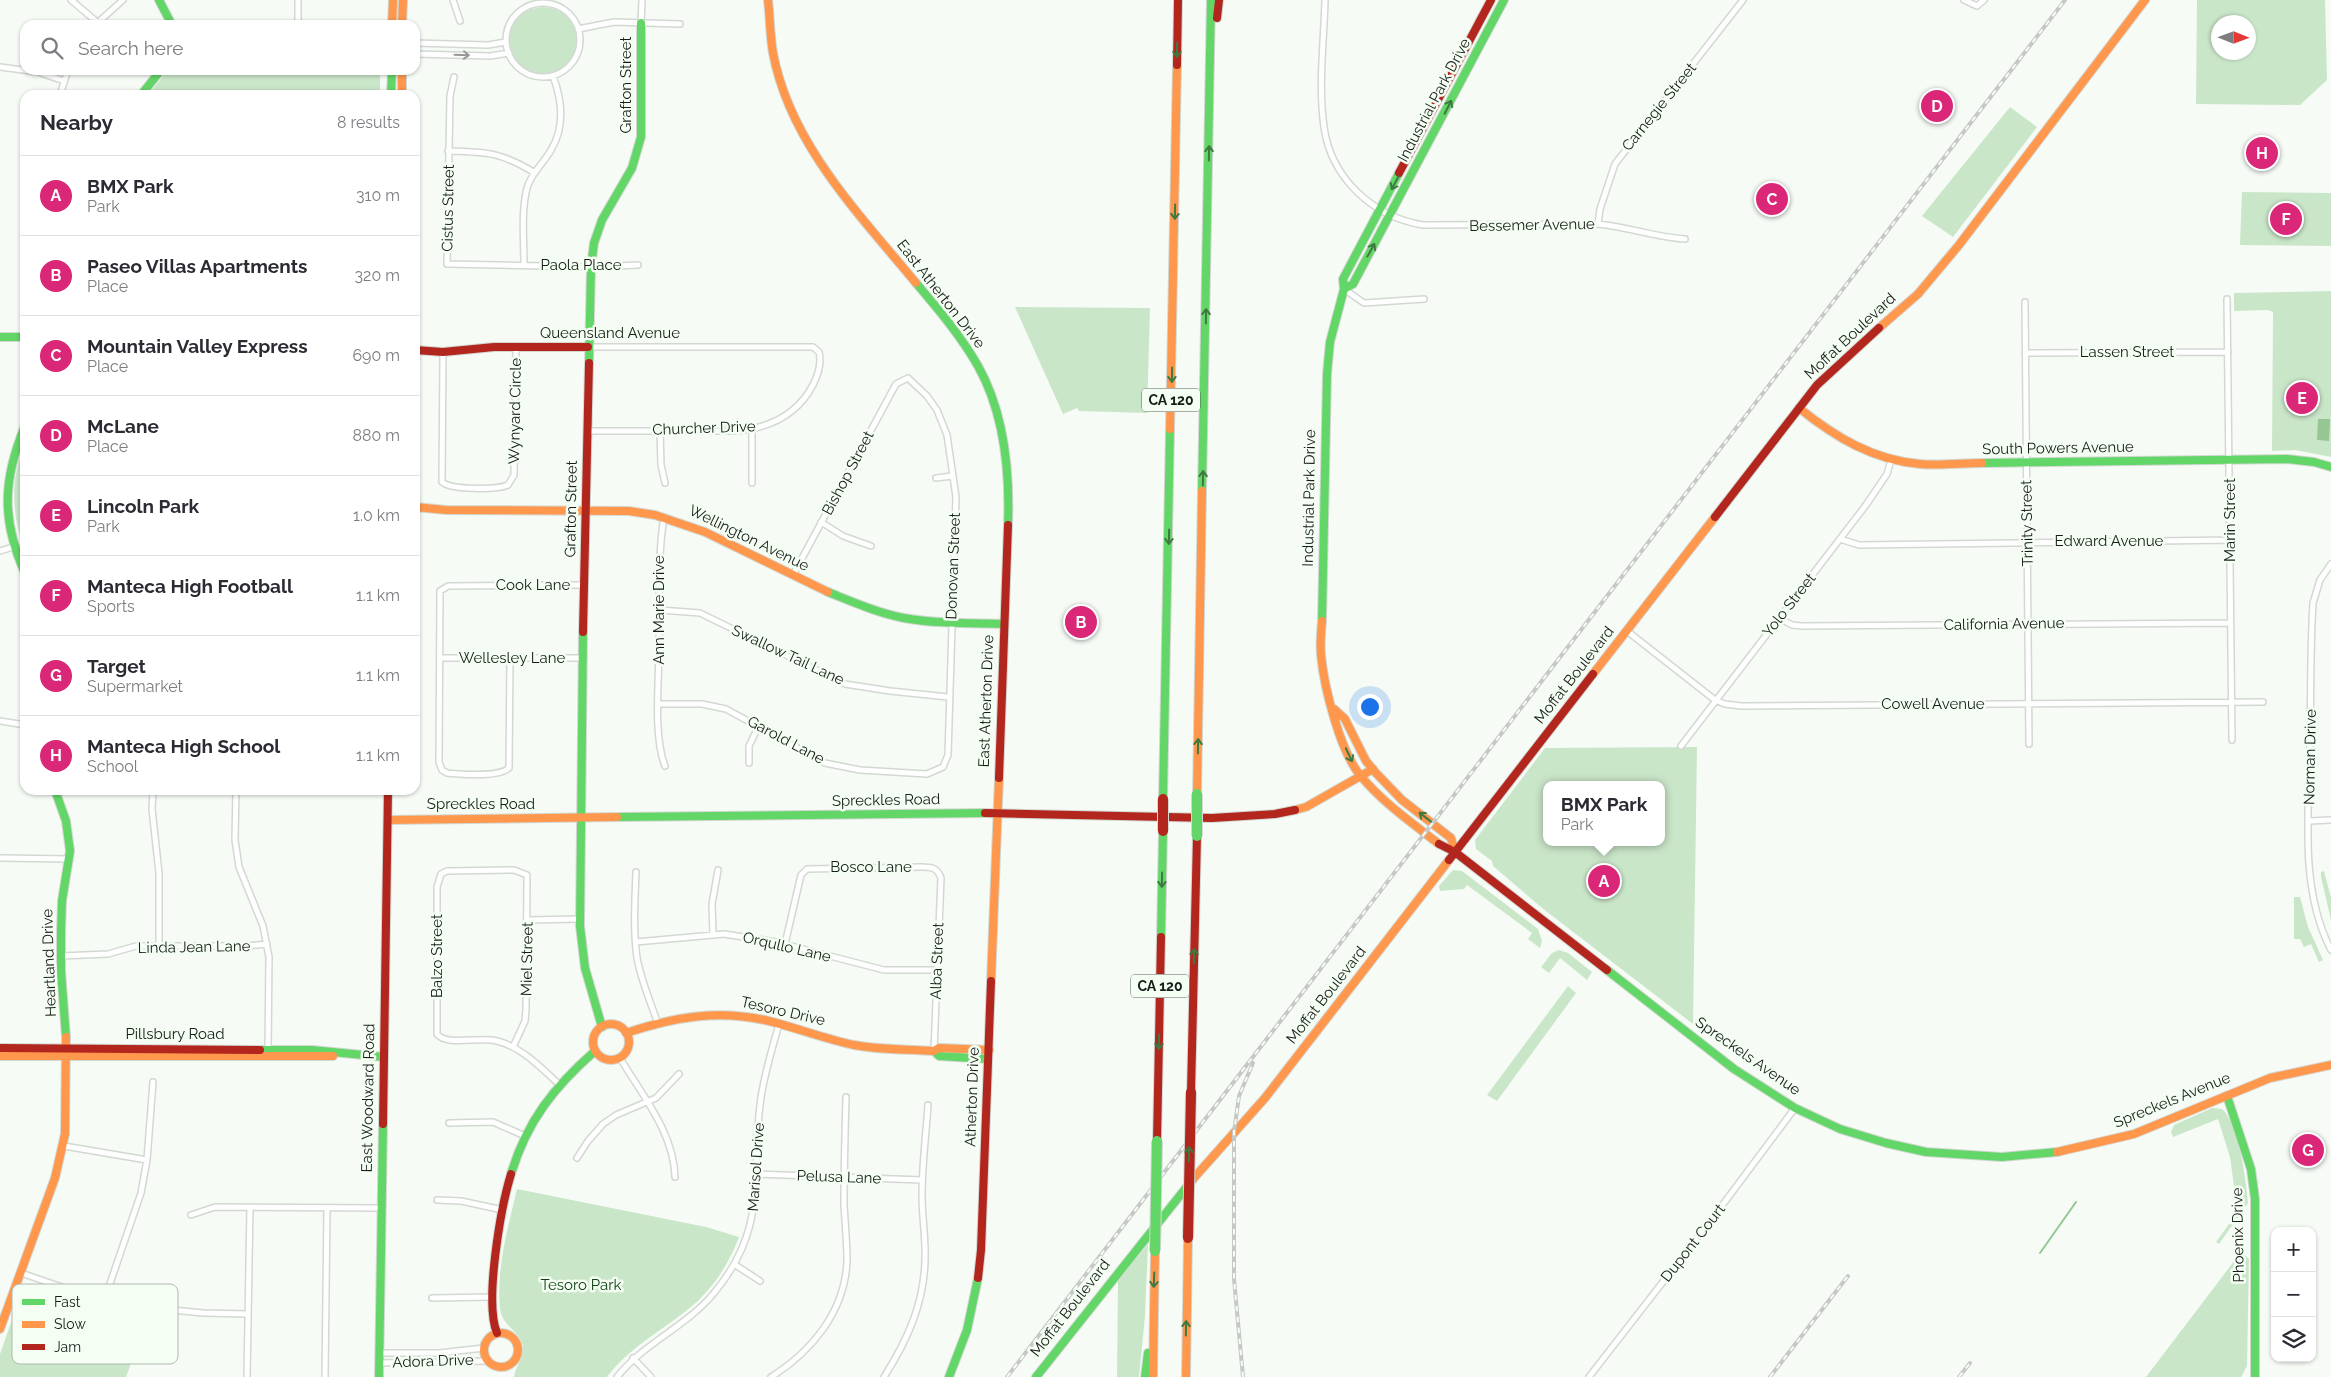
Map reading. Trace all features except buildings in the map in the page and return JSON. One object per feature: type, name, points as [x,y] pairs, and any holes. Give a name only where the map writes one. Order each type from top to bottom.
[{"type":"main road","points":[[159,0],[169,20]]},
{"type":"main road","points":[[392,20],[393,0]]},
{"type":"main road","points":[[402,20],[403,0]]},
{"type":"main road","name":"East Atherton Drive","points":[[768,0],[768,27],[774,63],[796,120],[826,174],[970,352],[988,389],[1004,437],[1010,484],[997,813]]},
{"type":"main road","name":"CA 120","points":[[1153,1377],[1178,0]]},
{"type":"main road","name":"CA 120","points":[[1186,1377],[1211,0]]},
{"type":"main road","points":[[1210,48],[1216,25],[1219,0]]},
{"type":"main road","name":"Industrial Park Drive","points":[[1455,852],[1443,848],[1403,816],[1361,776],[1336,724],[1321,655],[1327,374],[1330,342],[1344,289],[1343,279],[1491,0]]},
{"type":"main road","name":"Industrial Park Drive","points":[[1344,289],[1352,284],[1390,216],[1504,0]]},
{"type":"main road","name":"Moffat Boulevard","points":[[1036,1377],[1173,1202],[1265,1098],[1798,408],[1850,353],[1918,294],[1959,245],[2146,0]]},
{"type":"main road","name":"Grafton Street","points":[[602,1027],[585,968],[580,920],[588,347],[591,267],[594,243],[602,220],[632,168],[641,138],[641,23]]},
{"type":"main road","points":[[145,90],[157,75]]},
{"type":"main road","points":[[391,90],[392,75]]},
{"type":"main road","points":[[402,75],[402,90]]},
{"type":"main road","points":[[0,337],[20,337]]},
{"type":"main road","name":"Queensland Avenue","points":[[420,350],[443,352],[494,347],[588,347]]},
{"type":"main road","name":"South Powers Avenue","points":[[1798,408],[1841,440],[1859,449],[1891,460],[1921,464],[2026,464],[2230,459],[2302,460],[2331,467]]},
{"type":"main road","points":[[20,438],[13,454],[6,492],[6,515],[13,547],[20,562]]},
{"type":"main road","name":"Wellington Avenue","points":[[420,507],[446,510],[629,511],[664,516],[695,526],[821,589],[876,610],[916,620],[1004,624]]},
{"type":"main road","name":"Industrial Park Drive","points":[[1334,709],[1346,719],[1357,744],[1373,769],[1402,800],[1451,838],[1455,852]]},
{"type":"main road","name":"Spreckles Road","points":[[388,820],[997,813],[1202,818],[1275,814],[1306,807],[1373,769]]},
{"type":"main road","name":"Heartland Drive","points":[[16,1284],[55,1178],[64,1146],[66,1020],[61,956],[62,901],[70,859],[70,836],[57,795]]},
{"type":"main road","name":"East Woodward Road","points":[[378,1377],[388,795]]},
{"type":"main road","name":"Atherton Drive","points":[[949,1377],[964,1344],[977,1294],[983,1204],[997,813]]},
{"type":"main road","name":"Spreckels Avenue","points":[[1455,852],[1734,1069],[1794,1108],[1840,1128],[1886,1143],[1934,1152],[2002,1157],[2038,1155],[2101,1143],[2134,1134],[2270,1078],[2331,1064]]},
{"type":"main road","name":"Tesoro Drive","points":[[626,1033],[657,1021],[711,1013],[739,1015],[866,1047],[934,1051],[939,1048],[989,1054]]},
{"type":"main road","points":[[615,1025],[626,1033],[628,1047],[620,1058],[606,1060],[595,1051],[594,1038],[602,1027],[615,1025]]},
{"type":"main road","name":"Pillsbury Road","points":[[0,1048],[66,1052],[268,1054],[312,1050],[384,1057]]},
{"type":"main road","points":[[497,1333],[494,1326],[492,1297],[493,1272],[513,1169],[525,1136],[539,1110],[560,1085],[595,1051]]},
{"type":"main road","name":"Pillsbury Road","points":[[0,1056],[66,1052]]},
{"type":"main road","name":"Phoenix Drive","points":[[2227,1096],[2251,1169],[2255,1200],[2255,1377]]},
{"type":"main road","name":"Heartland Drive","points":[[0,1330],[12,1295]]},
{"type":"main road","points":[[1145,1377],[1153,1310]]},
{"type":"main road","points":[[497,1333],[508,1334],[513,1337],[518,1347],[517,1358],[504,1372],[488,1360],[484,1348],[488,1339],[497,1333]]},
{"type":"street","points":[[71,0],[92,20]]},
{"type":"street","points":[[100,20],[122,0]]},
{"type":"street","points":[[298,0],[298,20]]},
{"type":"street","points":[[453,0],[460,22]]},
{"type":"street","name":"Grafton Street","points":[[641,23],[642,0]]},
{"type":"street","name":"Bessemer Avenue","points":[[1325,0],[1322,92],[1326,139],[1340,171],[1357,192],[1380,211],[1423,226],[1598,224],[1621,226],[1664,238],[1685,239]]},
{"type":"street","name":"Carnegie Street","points":[[1598,224],[1607,183],[1616,161],[1743,0]]},
{"type":"street","points":[[1965,0],[1977,6],[1984,0]]},
{"type":"street","points":[[555,2],[568,13],[578,29],[580,42],[575,59],[568,68],[553,76],[534,76],[517,67],[509,53],[506,42],[508,28],[518,12],[534,4],[555,2]]},
{"type":"street","points":[[578,29],[614,22],[680,24]]},
{"type":"street","points":[[420,43],[488,45],[506,42]]},
{"type":"street","points":[[420,54],[490,56],[509,53]]},
{"type":"street","points":[[0,66],[20,69]]},
{"type":"street","points":[[47,75],[64,81]]},
{"type":"street","points":[[61,90],[66,75]]},
{"type":"street","points":[[524,265],[527,187],[534,173],[552,150],[560,123],[560,93],[553,76]]},
{"type":"street","name":"Cistus Street","points":[[447,264],[450,96],[454,77]]},
{"type":"street","points":[[448,151],[489,152],[503,155],[534,173]]},
{"type":"street","name":"Paola Place","points":[[447,264],[591,267],[638,265]]},
{"type":"street","points":[[1344,289],[1364,303],[1424,299]]},
{"type":"street","name":"Marin Street","points":[[2227,299],[2232,740]]},
{"type":"street","name":"Trinity Street","points":[[2025,302],[2029,744]]},
{"type":"street","name":"Queensland Avenue","points":[[588,347],[807,347]]},
{"type":"street","name":"Churcher Drive","points":[[588,431],[752,430],[778,422],[798,407],[808,394],[816,378],[821,358],[816,348],[807,347]]},
{"type":"street","name":"Wynyard Circle","points":[[443,352],[442,482],[448,487],[456,488],[500,488],[508,485],[514,476],[516,348]]},
{"type":"street","name":"Lassen Street","points":[[2025,353],[2228,352]]},
{"type":"street","name":"Donovan Street","points":[[908,378],[927,396],[936,410],[947,436],[956,498],[948,697],[948,755],[943,767]]},
{"type":"street","name":"Bishop Street","points":[[793,574],[896,384],[908,378]]},
{"type":"street","points":[[660,430],[661,465],[665,483]]},
{"type":"street","points":[[752,430],[752,483]]},
{"type":"street","name":"Yolo Street","points":[[1681,746],[1840,539],[1887,474],[1891,460]]},
{"type":"street","points":[[936,478],[952,476]]},
{"type":"street","name":"Ann Marie Drive","points":[[664,516],[659,553],[658,704],[659,741],[666,766]]},
{"type":"street","points":[[821,522],[843,536],[871,546]]},
{"type":"street","name":"Edward Avenue","points":[[1840,539],[1859,546],[2230,540]]},
{"type":"street","points":[[0,551],[13,547]]},
{"type":"street","name":"Norman Drive","points":[[2331,564],[2320,580],[2313,603],[2309,821],[2312,896],[2318,922],[2331,950]]},
{"type":"street","name":"Cook Lane","points":[[440,658],[440,591],[448,586],[584,585]]},
{"type":"street","name":"Swallow Tail Lane","points":[[660,610],[700,613],[845,684],[948,697]]},
{"type":"street","name":"California Avenue","points":[[1779,618],[1802,626],[2230,623]]},
{"type":"street","name":"Cowell Avenue","points":[[1627,631],[1715,700],[1725,704],[1741,706],[2263,702]]},
{"type":"street","points":[[440,658],[439,762],[442,770],[446,773],[460,774],[496,774],[505,772],[511,764],[510,658]]},
{"type":"street","name":"Wellesley Lane","points":[[440,658],[584,658]]},
{"type":"street","name":"Garold Lane","points":[[658,704],[720,707],[759,725],[825,763],[860,770],[927,774],[943,767]]},
{"type":"street","points":[[0,721],[20,724]]},
{"type":"street","points":[[749,763],[749,746],[759,725]]},
{"type":"street","points":[[152,795],[159,873],[159,946]]},
{"type":"street","points":[[236,795],[238,867],[257,909],[270,957],[268,1054]]},
{"type":"street","points":[[2309,821],[2331,820]]},
{"type":"street","points":[[0,858],[70,859]]},
{"type":"street","name":"Bosco Lane","points":[[784,944],[803,871],[816,867],[921,867],[934,868],[939,871]]},
{"type":"street","points":[[713,935],[712,904],[718,870]]},
{"type":"street","name":"Balzo Street","points":[[513,1047],[496,1040],[448,1040],[440,1037],[436,1027],[437,887],[441,874],[447,871],[522,872]]},
{"type":"street","name":"Alba Street","points":[[934,1051],[941,878],[939,871]]},
{"type":"street","name":"Miel Street","points":[[513,1047],[525,1021],[526,1010],[528,880],[522,872]]},
{"type":"street","points":[[636,872],[636,942],[642,978],[657,1021]]},
{"type":"street","points":[[528,920],[580,920]]},
{"type":"street","name":"Orqullo Lane","points":[[636,942],[713,935],[752,937],[884,970],[937,970]]},
{"type":"street","name":"Linda Jean Lane","points":[[61,956],[89,957],[122,951],[136,946],[267,944]]},
{"type":"street","name":"Marisol Drive","points":[[617,1377],[633,1358],[686,1320],[714,1294],[743,1248],[752,1220],[757,1174],[760,1105],[764,1076],[779,1024]]},
{"type":"street","points":[[513,1047],[528,1057],[560,1085]]},
{"type":"street","points":[[620,1058],[671,1146],[675,1177]]},
{"type":"street","points":[[577,1158],[602,1124],[656,1098],[679,1074]]},
{"type":"street","points":[[110,1284],[140,1193],[147,1160],[153,1082]]},
{"type":"street","points":[[771,1377],[786,1368],[816,1341],[839,1300],[847,1262],[844,1177],[846,1097]]},
{"type":"street","points":[[884,1377],[900,1352],[916,1316],[923,1289],[926,1259],[922,1216],[922,1180],[928,1105]]},
{"type":"street","name":"Dupont Court","points":[[1589,1377],[1794,1108]]},
{"type":"street","points":[[449,1123],[492,1122],[525,1136]]},
{"type":"street","points":[[64,1146],[147,1160]]},
{"type":"street","name":"Pelusa Lane","points":[[757,1174],[922,1180]]},
{"type":"street","points":[[437,1200],[461,1201],[504,1210]]},
{"type":"street","points":[[191,1214],[215,1207],[380,1208]]},
{"type":"street","points":[[247,1377],[250,1207]]},
{"type":"street","points":[[325,1377],[327,1208]]},
{"type":"street","points":[[734,1264],[760,1281]]},
{"type":"street","points":[[20,1272],[55,1284]]},
{"type":"street","points":[[432,1298],[492,1297]]},
{"type":"street","points":[[178,1311],[248,1314]]},
{"type":"street","name":"Adora Drive","points":[[379,1358],[484,1348]]},
{"type":"street","name":"Adora Drive","points":[[379,1358],[488,1360]]},
{"type":"street","points":[[633,1358],[651,1377]]},
{"type":"green space","points":[[2197,0],[2325,0],[2327,80],[2300,105],[2196,104]]},
{"type":"green space","points":[[543,7],[556,10],[567,17],[574,28],[577,41],[574,54],[567,65],[556,72],[543,75],[530,72],[519,65],[512,54],[509,41],[512,28],[519,17],[530,10]]},
{"type":"green space","points":[[164,75],[380,75],[380,90],[152,90]]},
{"type":"green space","points":[[2010,107],[2037,127],[1953,237],[1922,216]]},
{"type":"green space","points":[[2242,192],[2331,193],[2331,246],[2240,245]]},
{"type":"green space","points":[[2331,291],[2331,457],[2295,450],[2272,451],[2273,312],[2268,310],[2234,311],[2234,293]]},
{"type":"green space","points":[[1015,307],[1150,308],[1147,413],[1079,411],[1077,408],[1063,414]]},
{"type":"green space","points":[[20,458],[20,536],[14,497]]},
{"type":"green space","points":[[1697,747],[1693,1024],[1542,908],[1493,866],[1492,861],[1476,849],[1475,840],[1545,748]]},
{"type":"green space","points":[[1453,870],[1462,871],[1538,929],[1542,941],[1540,948],[1528,939],[1532,933],[1467,885],[1464,889],[1440,891],[1439,886]]},
{"type":"green space","points":[[2324,871],[2331,898],[2331,920],[2321,877],[2321,872]]},
{"type":"green space","points":[[2294,897],[2300,897],[2308,927],[2323,960],[2319,962],[2311,944],[2304,947],[2300,939],[2294,939]]},
{"type":"green space","points":[[1559,950],[1568,953],[1592,972],[1587,980],[1560,958],[1549,973],[1541,967],[1552,953]]},
{"type":"green space","points":[[1568,986],[1576,993],[1497,1101],[1487,1095]]},
{"type":"green space","points":[[2212,1108],[2222,1109],[2233,1126],[2241,1153],[2248,1203],[2219,1244],[2216,1242],[2237,1213],[2235,1211],[2237,1208],[2230,1157],[2218,1119],[2173,1137],[2171,1132],[2174,1125]]},
{"type":"green space","name":"Tesoro Park","points":[[517,1189],[706,1227],[739,1237],[730,1258],[718,1278],[703,1296],[686,1311],[634,1349],[607,1377],[514,1377],[523,1347],[519,1337],[501,1314],[499,1293],[501,1263]]},
{"type":"green space","points":[[1148,1244],[1145,1316],[1139,1377],[1117,1377],[1118,1281]]},
{"type":"green space","points":[[2243,1254],[2249,1259],[2247,1366],[2241,1377],[2146,1377],[2238,1256]]},
{"type":"green space","points":[[12,1320],[12,1364],[131,1364],[126,1377],[0,1377],[0,1354]]},
{"type":"shaded area","points":[[2318,419],[2330,419],[2329,441],[2317,440]]},
{"type":"waterway","points":[[2040,1253],[2076,1202]]},
{"type":"railway","points":[[1007,1377],[2065,0]]},
{"type":"railway","points":[[1243,1377],[1234,1279],[1234,1132],[1239,1096],[1253,1063]]},
{"type":"railway","points":[[1770,1377],[1848,1276]]},
{"type":"railway","points":[[1959,1377],[1970,1363]]},
{"type":"traffic: fast","points":[[159,0],[169,20]]},
{"type":"traffic: fast","points":[[1202,491],[1211,0]]},
{"type":"traffic: fast","points":[[1344,289],[1353,284],[1504,0]]},
{"type":"traffic: fast","points":[[589,363],[591,267],[594,243],[602,220],[632,168],[641,137],[641,23]]},
{"type":"traffic: fast","points":[[145,90],[157,75]]},
{"type":"traffic: fast","points":[[391,90],[392,75]]},
{"type":"traffic: fast","points":[[1322,621],[1327,374],[1330,342],[1344,289],[1343,279],[1399,173]]},
{"type":"traffic: fast","points":[[916,283],[964,344],[987,384],[1000,423],[1004,443],[1008,484],[1008,525]]},
{"type":"traffic: fast","points":[[0,337],[20,337]]},
{"type":"traffic: fast","points":[[1163,799],[1170,429]]},
{"type":"traffic: fast","points":[[20,440],[12,464],[8,499],[12,535],[20,561]]},
{"type":"traffic: fast","points":[[1982,463],[2287,459],[2314,462],[2331,467]]},
{"type":"traffic: fast","points":[[828,592],[875,610],[904,618],[941,622],[1004,624]]},
{"type":"traffic: fast","points":[[583,632],[580,926],[585,968],[602,1027]]},
{"type":"traffic: fast","points":[[1197,794],[1197,836]]},
{"type":"traffic: fast","points":[[57,795],[66,821],[70,851],[62,901],[61,932],[61,971],[66,1037]]},
{"type":"traffic: fast","points":[[617,817],[985,813]]},
{"type":"traffic: fast","points":[[1161,937],[1163,831]]},
{"type":"traffic: fast","points":[[1607,970],[1734,1069],[1795,1108],[1840,1129],[1886,1143],[1926,1152],[2002,1157],[2057,1152]]},
{"type":"traffic: fast","points":[[260,1050],[312,1050],[384,1057]]},
{"type":"traffic: fast","points":[[511,1174],[525,1137],[544,1106],[567,1078],[595,1051]]},
{"type":"traffic: fast","points":[[934,1051],[939,1056],[988,1059]]},
{"type":"traffic: fast","points":[[2227,1096],[2251,1169],[2255,1199],[2255,1377]]},
{"type":"traffic: fast","points":[[379,1377],[383,1124]]},
{"type":"traffic: fast","points":[[1155,1251],[1157,1141]]},
{"type":"traffic: fast","points":[[1036,1377],[1193,1179]]},
{"type":"traffic: fast","points":[[949,1377],[967,1330],[978,1278]]},
{"type":"traffic: fast","points":[[1145,1377],[1148,1353]]},
{"type":"traffic: slow","points":[[392,20],[393,0]]},
{"type":"traffic: slow","points":[[402,20],[403,0]]},
{"type":"traffic: slow","points":[[768,0],[773,53],[782,86],[795,118],[811,148],[830,177],[916,283]]},
{"type":"traffic: slow","points":[[1879,328],[1918,294],[1959,245],[2145,0]]},
{"type":"traffic: slow","points":[[1170,429],[1177,65]]},
{"type":"traffic: slow","points":[[402,75],[402,90]]},
{"type":"traffic: slow","points":[[1799,408],[1841,437],[1886,458],[1928,465],[1982,463]]},
{"type":"traffic: slow","points":[[1197,794],[1202,491]]},
{"type":"traffic: slow","points":[[420,507],[446,510],[629,511],[655,515],[705,532],[828,592]]},
{"type":"traffic: slow","points":[[1593,674],[1715,517]]},
{"type":"traffic: slow","points":[[1322,621],[1321,651],[1329,701],[1346,751],[1360,775],[1369,785],[1398,812],[1439,844]]},
{"type":"traffic: slow","points":[[1334,709],[1345,719],[1366,761],[1376,773],[1402,800],[1451,838],[1455,852]]},
{"type":"traffic: slow","points":[[1295,810],[1306,807],[1373,769]]},
{"type":"traffic: slow","points":[[991,981],[999,778]]},
{"type":"traffic: slow","points":[[388,820],[617,817]]},
{"type":"traffic: slow","points":[[1193,1179],[1265,1098],[1449,860]]},
{"type":"traffic: slow","points":[[626,1033],[679,1019],[714,1015],[750,1017],[769,1021],[832,1040],[864,1047],[934,1051],[939,1048],[989,1050]]},
{"type":"traffic: slow","points":[[611,1024],[623,1030],[629,1042],[623,1054],[611,1060],[599,1054],[593,1042],[599,1030],[611,1024]]},
{"type":"traffic: slow","points":[[16,1284],[55,1178],[65,1134],[66,1037]]},
{"type":"traffic: slow","points":[[0,1056],[333,1056]]},
{"type":"traffic: slow","points":[[2057,1152],[2134,1134],[2270,1078],[2331,1065]]},
{"type":"traffic: slow","points":[[1186,1377],[1188,1238]]},
{"type":"traffic: slow","points":[[1153,1377],[1155,1251]]},
{"type":"traffic: slow","points":[[0,1329],[12,1296]]},
{"type":"traffic: slow","points":[[501,1333],[508,1334],[513,1338],[517,1343],[518,1350],[517,1357],[513,1362],[508,1366],[501,1367],[494,1366],[489,1362],[485,1357],[484,1350],[485,1343],[489,1338],[494,1334],[501,1333]]},
{"type":"traffic: jam","points":[[1177,65],[1178,0]]},
{"type":"traffic: jam","points":[[1217,18],[1219,0]]},
{"type":"traffic: jam","points":[[1399,173],[1491,0]]},
{"type":"traffic: jam","points":[[1715,517],[1817,385],[1879,328]]},
{"type":"traffic: jam","points":[[420,350],[443,352],[494,347],[588,347]]},
{"type":"traffic: jam","points":[[583,632],[589,363]]},
{"type":"traffic: jam","points":[[999,778],[1008,525]]},
{"type":"traffic: jam","points":[[1449,860],[1593,674]]},
{"type":"traffic: jam","points":[[383,1124],[388,795]]},
{"type":"traffic: jam","points":[[1163,799],[1163,831]]},
{"type":"traffic: jam","points":[[985,813],[1212,818],[1275,814],[1295,810]]},
{"type":"traffic: jam","points":[[1191,1092],[1197,836]]},
{"type":"traffic: jam","points":[[1439,844],[1455,852],[1607,970]]},
{"type":"traffic: jam","points":[[1157,1141],[1161,937]]},
{"type":"traffic: jam","points":[[978,1278],[981,1250],[991,981]]},
{"type":"traffic: jam","points":[[0,1048],[260,1050]]},
{"type":"traffic: jam","points":[[1188,1238],[1191,1092]]},
{"type":"traffic: jam","points":[[497,1333],[493,1319],[492,1300],[495,1254],[511,1174]]},
{"type":"place","name":"McLane","points":[[1937,106]]},
{"type":"place","name":"Manteca High School","points":[[2262,153]]},
{"type":"place","name":"Mountain Valley Express","points":[[1772,199]]},
{"type":"place","name":"Manteca High Football","points":[[2286,219]]},
{"type":"place","name":"Lincoln Park","points":[[2302,398]]},
{"type":"place","name":"Paseo Villas Apartments","points":[[1081,622]]},
{"type":"place","name":"BMX Park","points":[[1604,881]]},
{"type":"place","name":"Target","points":[[2308,1150]]}]
